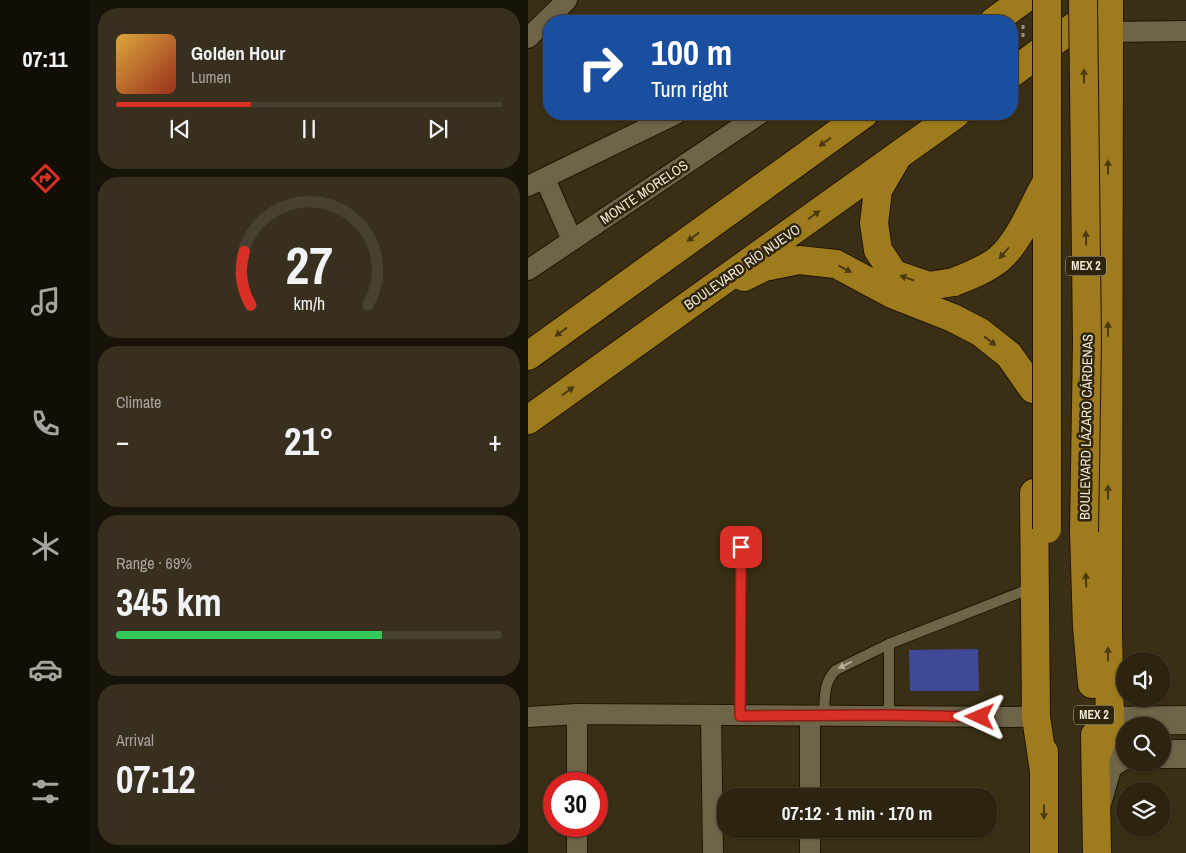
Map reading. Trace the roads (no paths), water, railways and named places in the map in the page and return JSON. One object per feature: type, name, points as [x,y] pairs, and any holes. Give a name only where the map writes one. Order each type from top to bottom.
[{"type":"highway","points":[[1002,15],[1023,0]]},
{"type":"highway","points":[[1035,0],[1024,64],[1034,390],[1036,717],[1044,771]]},
{"type":"highway","name":"MEX 2","points":[[1044,853],[1047,529],[1047,0]]},
{"type":"highway","points":[[1024,64],[1103,0],[1109,32],[1108,631],[1110,721],[1097,753]]},
{"type":"highway","name":"BOULEVARD LÁZARO CÁRDENAS","points":[[1097,853],[1097,753],[1087,628],[1084,532],[1087,342],[1103,0]]},
{"type":"highway","points":[[528,356],[856,120]]},
{"type":"highway","name":"BOULEVARD RÍO NUEVO","points":[[528,420],[948,120]]},
{"type":"highway","points":[[899,155],[878,190],[874,222],[878,250],[894,274],[928,286],[954,282],[974,274],[1000,258],[1016,238],[1046,182]]},
{"type":"highway","points":[[685,307],[764,267],[799,260],[836,264],[892,294],[954,318],[980,332],[1008,355],[1034,390]]},
{"type":"main road","points":[[1110,721],[1186,720]]},
{"type":"main road","points":[[1171,754],[1186,754]]},
{"type":"main road","points":[[1097,802],[1108,765],[1116,760]]},
{"type":"street","points":[[552,15],[567,0]]},
{"type":"street","points":[[528,38],[543,23]]},
{"type":"street","points":[[1109,32],[1186,31]]},
{"type":"street","points":[[572,240],[537,182],[664,120]]},
{"type":"street","name":"MONTE MORELOS","points":[[528,270],[751,120]]},
{"type":"street","points":[[528,717],[576,714],[1036,717]]},
{"type":"street","points":[[576,714],[577,772]]},
{"type":"street","points":[[711,716],[713,853]]},
{"type":"street","points":[[811,788],[817,716]]},
{"type":"street","points":[[577,837],[577,853]]},
{"type":"street","points":[[810,838],[810,853]]},
{"type":"lane","points":[[740,716],[741,547]]},
{"type":"lane","points":[[817,716],[830,675],[836,670],[889,644],[1034,587]]},
{"type":"lane","points":[[889,644],[889,715]]}]
